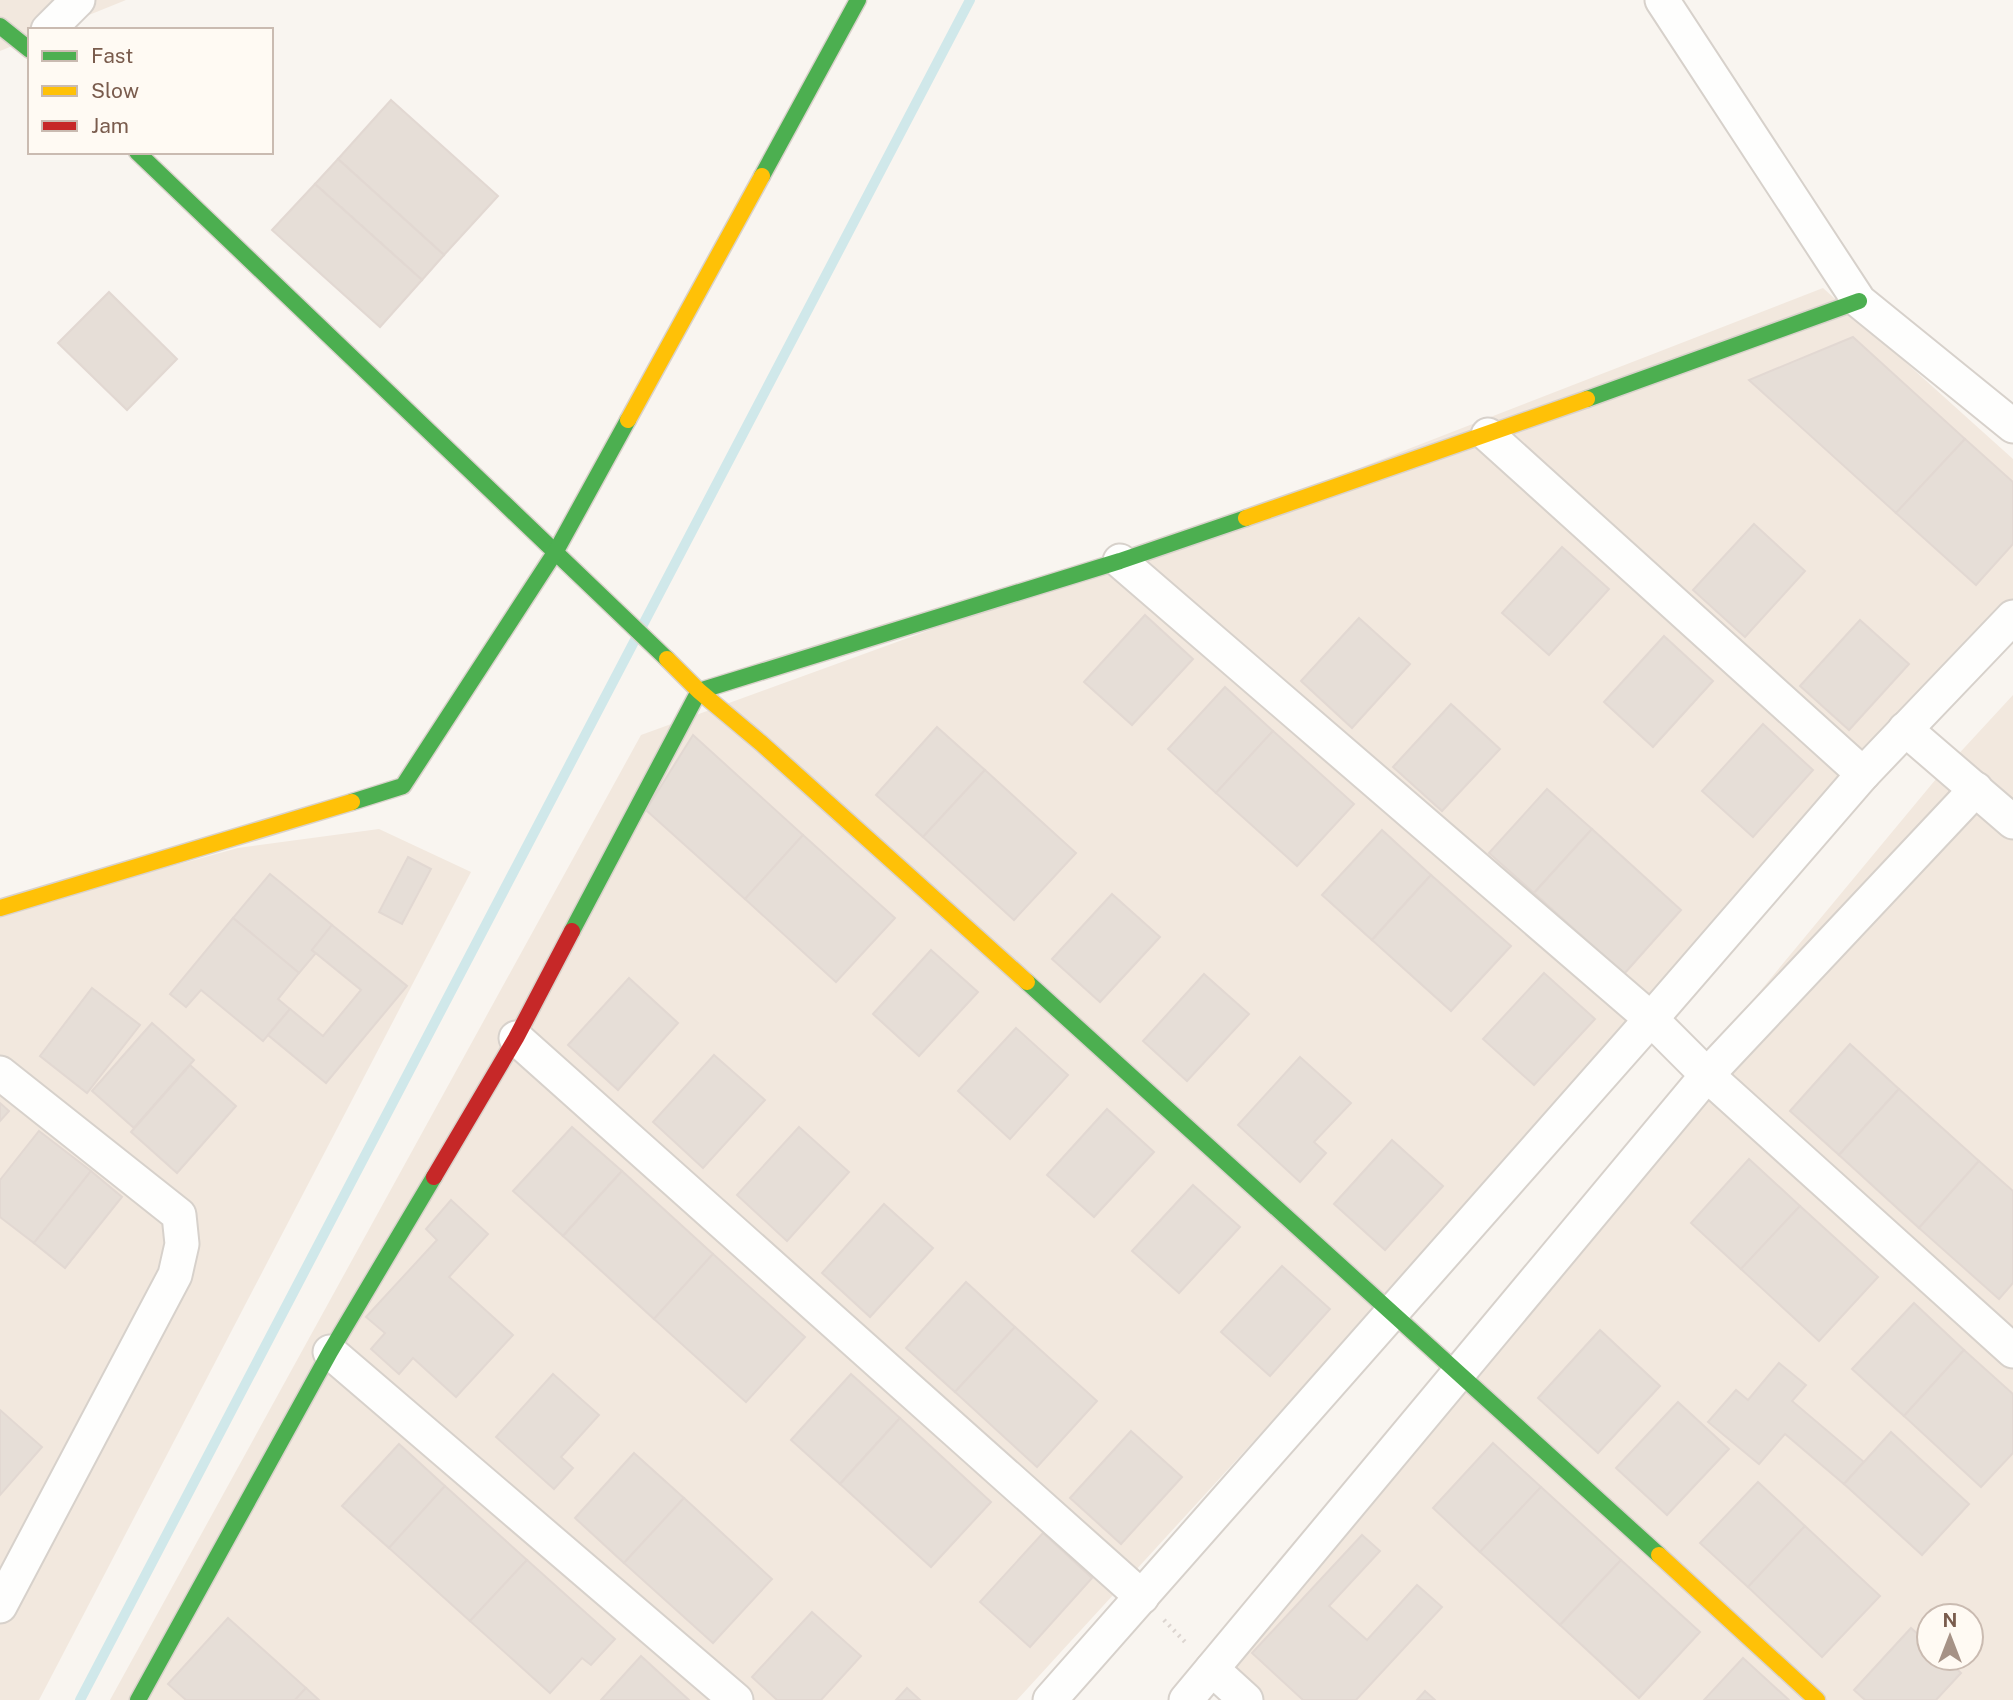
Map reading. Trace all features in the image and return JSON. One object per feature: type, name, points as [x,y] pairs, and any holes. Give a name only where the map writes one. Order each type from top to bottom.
[{"type":"street","points":[[50,28],[78,0]]},
{"type":"street","points":[[0,908],[403,786],[556,551],[858,0]]},
{"type":"street","points":[[1662,0],[1859,301],[2013,426]]},
{"type":"street","points":[[0,26],[28,47]]},
{"type":"street","points":[[139,154],[699,691],[761,743],[1393,1312],[1817,1700]]},
{"type":"street","points":[[140,1699],[330,1352],[516,1038],[699,691],[1120,561],[1488,435],[1859,301]]},
{"type":"street","points":[[1488,435],[1863,774]]},
{"type":"street","points":[[1120,561],[1651,1019],[1707,1075],[2013,1351]]},
{"type":"street","points":[[1050,1700],[1651,1019],[1863,774],[2013,617]]},
{"type":"street","points":[[1905,729],[2013,822]]},
{"type":"street","points":[[1186,1700],[1707,1075],[1976,789]]},
{"type":"street","points":[[516,1038],[1142,1597]]},
{"type":"street","points":[[0,1073],[179,1215],[182,1244],[175,1275],[4,1588]]},
{"type":"street","points":[[330,1352],[736,1700]]},
{"type":"street","points":[[1212,1670],[1246,1700]]},
{"type":"path","points":[[1142,1597],[1212,1670]]},
{"type":"shaded area","points":[[0,0],[126,0],[57,28],[28,28],[28,40],[0,51]]},
{"type":"shaded area","points":[[1823,288],[2013,459],[2013,603],[1905,729],[1017,1700],[110,1700],[641,735],[1120,561]]},
{"type":"shaded area","points":[[2013,695],[2013,1700],[1221,1700],[1193,1675],[1941,773]]},
{"type":"shaded area","points":[[379,829],[471,872],[39,1700],[0,1700],[0,913],[238,848]]},
{"type":"building","points":[[391,100],[498,196],[444,255],[338,159]]},
{"type":"building","points":[[338,159],[444,255],[422,280],[315,184]]},
{"type":"building","points":[[315,184],[422,280],[380,327],[272,230]]},
{"type":"building","points":[[109,292],[177,359],[127,410],[58,343]]},
{"type":"building","points":[[1853,337],[1965,439],[1896,513],[1749,380]]},
{"type":"building","points":[[1965,439],[2013,482],[2013,544],[1976,585],[1896,513]]},
{"type":"building","points":[[1754,524],[1805,571],[1745,637],[1693,590]]},
{"type":"building","points":[[1562,547],[1609,589],[1549,655],[1502,613]]},
{"type":"building","points":[[1145,615],[1193,659],[1132,725],[1084,682]]},
{"type":"building","points":[[1359,618],[1410,664],[1352,728],[1301,681]]},
{"type":"building","points":[[1860,620],[1909,664],[1849,730],[1800,686]]},
{"type":"building","points":[[1664,636],[1713,681],[1653,747],[1604,702]]},
{"type":"building","points":[[1225,687],[1273,731],[1216,793],[1168,749]]},
{"type":"building","points":[[1451,704],[1500,749],[1442,811],[1393,767]]},
{"type":"building","points":[[1763,724],[1813,770],[1753,837],[1702,791]]},
{"type":"building","points":[[937,727],[985,770],[923,837],[876,795]]},
{"type":"building","points":[[1273,731],[1354,804],[1297,866],[1216,793]]},
{"type":"building","points":[[693,735],[803,835],[745,899],[646,810]]},
{"type":"building","points":[[985,770],[1076,853],[1014,920],[923,837]]},
{"type":"building","points":[[1547,789],[1592,829],[1534,893],[1489,853]]},
{"type":"building","points":[[1592,829],[1681,910],[1624,974],[1534,893]]},
{"type":"building","points":[[1382,830],[1431,875],[1372,940],[1322,895]]},
{"type":"building","points":[[803,835],[895,918],[836,982],[745,899]]},
{"type":"building","points":[[408,857],[431,869],[402,924],[379,912]]},
{"type":"building","points":[[270,874],[332,925],[312,950],[316,953],[299,973],[233,918]]},
{"type":"building","points":[[1431,875],[1511,946],[1451,1011],[1372,940]]},
{"type":"building","points":[[1112,894],[1160,937],[1100,1002],[1052,959]]},
{"type":"building","points":[[233,918],[299,973],[278,999],[290,1009],[263,1041],[201,990],[186,1007],[170,994]]},
{"type":"building","points":[[332,925],[407,986],[326,1083],[268,1035],[290,1009],[323,1036],[361,990],[312,950]]},
{"type":"building","points":[[931,950],[978,992],[919,1056],[873,1014]]},
{"type":"building","points":[[1544,973],[1595,1019],[1534,1085],[1483,1039]]},
{"type":"building","points":[[1204,974],[1249,1014],[1187,1081],[1143,1041]]},
{"type":"building","points":[[629,978],[678,1023],[618,1090],[568,1045]]},
{"type":"building","points":[[92,988],[140,1025],[87,1093],[40,1056]]},
{"type":"building","points":[[152,1023],[194,1060],[134,1128],[92,1091]]},
{"type":"building","points":[[1016,1028],[1068,1075],[1010,1139],[958,1091]]},
{"type":"building","points":[[1850,1044],[1899,1089],[1839,1155],[1790,1111]]},
{"type":"building","points":[[714,1055],[765,1100],[703,1168],[653,1122]]},
{"type":"building","points":[[1300,1057],[1351,1103],[1314,1142],[1326,1153],[1300,1182],[1238,1125]]},
{"type":"building","points":[[190,1065],[236,1106],[177,1173],[131,1132]]},
{"type":"building","points":[[1899,1089],[1979,1161],[1919,1228],[1839,1155]]},
{"type":"building","points":[[0,1103],[9,1111],[0,1121]]},
{"type":"building","points":[[1107,1109],[1154,1152],[1094,1217],[1047,1175]]},
{"type":"building","points":[[572,1127],[622,1171],[563,1236],[513,1191]]},
{"type":"building","points":[[799,1127],[849,1172],[787,1241],[737,1195]]},
{"type":"building","points":[[39,1131],[91,1171],[34,1243],[0,1217],[0,1180]]},
{"type":"building","points":[[1392,1140],[1443,1186],[1385,1250],[1334,1204]]},
{"type":"building","points":[[1749,1159],[1800,1206],[1741,1269],[1691,1223]]},
{"type":"building","points":[[1979,1161],[2013,1191],[2013,1283],[1999,1299],[1919,1228]]},
{"type":"building","points":[[91,1171],[122,1197],[65,1268],[34,1243]]},
{"type":"building","points":[[622,1171],[713,1254],[654,1319],[563,1236]]},
{"type":"building","points":[[1193,1185],[1240,1227],[1179,1293],[1132,1251]]},
{"type":"building","points":[[451,1200],[488,1234],[449,1277],[513,1335],[456,1397],[413,1358],[399,1374],[371,1349],[385,1333],[366,1317],[437,1240],[426,1229]]},
{"type":"building","points":[[884,1204],[933,1248],[870,1317],[822,1273]]},
{"type":"building","points":[[1800,1206],[1878,1277],[1819,1341],[1741,1269]]},
{"type":"building","points":[[713,1254],[805,1337],[746,1402],[654,1319]]},
{"type":"building","points":[[1282,1266],[1330,1309],[1270,1376],[1221,1332]]},
{"type":"building","points":[[966,1282],[1015,1327],[955,1392],[906,1348]]},
{"type":"building","points":[[1914,1303],[1964,1350],[1904,1416],[1852,1369]]},
{"type":"building","points":[[1015,1327],[1097,1401],[1037,1467],[955,1392]]},
{"type":"building","points":[[1600,1330],[1660,1386],[1598,1453],[1538,1398]]},
{"type":"building","points":[[1964,1350],[2013,1394],[2013,1453],[1981,1487],[1904,1416]]},
{"type":"building","points":[[1779,1363],[1806,1385],[1792,1401],[1864,1462],[1844,1484],[1785,1434],[1759,1464],[1708,1422],[1736,1390],[1748,1400]]},
{"type":"building","points":[[553,1374],[599,1415],[561,1457],[573,1468],[554,1489],[496,1437]]},
{"type":"building","points":[[851,1374],[900,1418],[840,1484],[791,1440]]},
{"type":"building","points":[[1678,1402],[1729,1449],[1667,1515],[1616,1468]]},
{"type":"building","points":[[0,1410],[42,1447],[0,1495]]},
{"type":"building","points":[[900,1418],[991,1502],[931,1567],[840,1484]]},
{"type":"building","points":[[1131,1431],[1182,1477],[1121,1544],[1070,1498]]},
{"type":"building","points":[[1891,1432],[1969,1504],[1922,1555],[1844,1484]]},
{"type":"building","points":[[1493,1443],[1541,1487],[1480,1552],[1433,1508]]},
{"type":"building","points":[[399,1444],[445,1486],[389,1548],[342,1506]]},
{"type":"building","points":[[634,1453],[684,1498],[624,1563],[575,1518]]},
{"type":"building","points":[[1758,1482],[1805,1526],[1748,1587],[1700,1543]]},
{"type":"building","points":[[445,1486],[527,1560],[470,1621],[389,1548]]},
{"type":"building","points":[[1541,1487],[1621,1560],[1560,1625],[1480,1552]]},
{"type":"building","points":[[684,1498],[772,1579],[713,1643],[624,1563]]},
{"type":"building","points":[[1805,1526],[1880,1596],[1822,1657],[1748,1587]]},
{"type":"building","points":[[1043,1533],[1092,1578],[1030,1647],[980,1602]]},
{"type":"building","points":[[1362,1535],[1380,1551],[1329,1606],[1367,1640],[1417,1585],[1442,1607],[1356,1700],[1303,1700],[1252,1653]]},
{"type":"building","points":[[527,1560],[615,1639],[591,1665],[582,1658],[550,1693],[470,1621]]},
{"type":"building","points":[[1621,1560],[1700,1632],[1639,1698],[1560,1625]]},
{"type":"building","points":[[812,1612],[861,1656],[821,1700],[777,1700],[752,1677]]},
{"type":"building","points":[[228,1618],[306,1688],[295,1700],[186,1700],[168,1684]]},
{"type":"building","points":[[1911,1628],[1915,1632],[1915,1672],[1961,1673],[1936,1700],[1865,1700],[1854,1690]]},
{"type":"building","points":[[641,1656],[689,1700],[601,1700]]},
{"type":"building","points":[[1743,1658],[1789,1700],[1704,1700]]},
{"type":"building","points":[[306,1688],[319,1700],[295,1700]]},
{"type":"building","points":[[907,1688],[920,1700],[896,1700]]},
{"type":"building","points":[[1425,1691],[1435,1700],[1417,1700]]},
{"type":"waterway","points":[[80,1700],[970,0]]},
{"type":"traffic: fast","points":[[762,176],[858,0]]},
{"type":"traffic: fast","points":[[0,26],[28,48]]},
{"type":"traffic: fast","points":[[139,154],[667,659]]},
{"type":"traffic: fast","points":[[1587,399],[1859,301]]},
{"type":"traffic: fast","points":[[352,802],[403,786],[556,551],[628,420]]},
{"type":"traffic: fast","points":[[572,931],[699,691],[1120,561],[1246,518]]},
{"type":"traffic: fast","points":[[1027,982],[1659,1555]]},
{"type":"traffic: fast","points":[[138,1700],[330,1352],[434,1177]]},
{"type":"traffic: slow","points":[[628,420],[762,176]]},
{"type":"traffic: slow","points":[[1246,518],[1587,399]]},
{"type":"traffic: slow","points":[[667,659],[699,691],[761,743],[1027,982]]},
{"type":"traffic: slow","points":[[0,908],[352,802]]},
{"type":"traffic: slow","points":[[1659,1555],[1817,1700]]},
{"type":"traffic: jam","points":[[434,1177],[516,1038],[572,931]]}]
